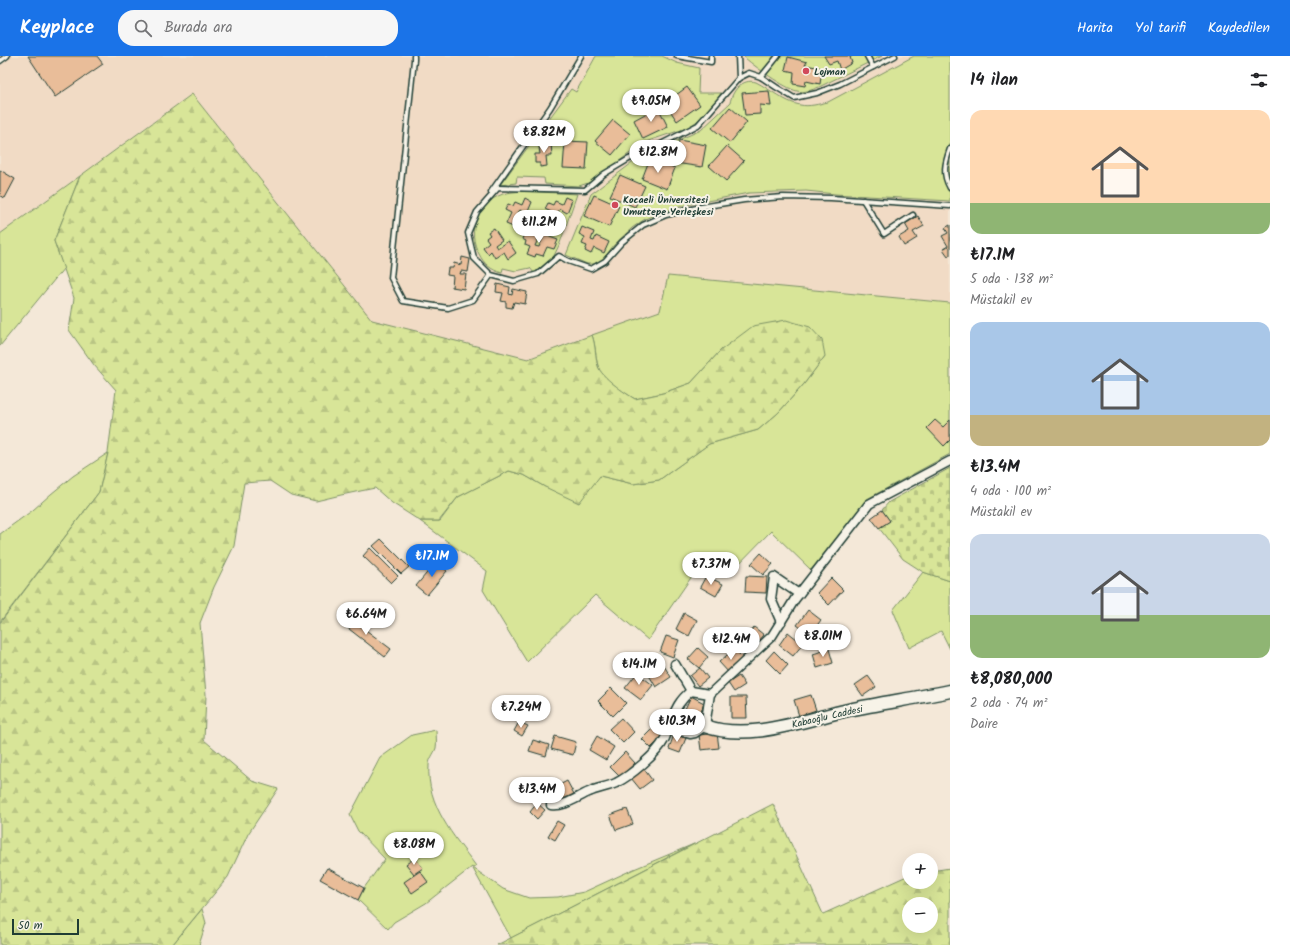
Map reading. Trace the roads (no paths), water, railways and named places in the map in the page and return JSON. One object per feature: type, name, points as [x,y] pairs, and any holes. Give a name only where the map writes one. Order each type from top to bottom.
[{"type":"street","points":[[668,728],[690,734],[695,733],[705,726],[710,694],[772,636],[799,594],[869,504],[950,461]]},
{"type":"street","points":[[781,622],[771,599],[774,577],[799,594]]},
{"type":"street","points":[[674,664],[691,691],[710,694]]},
{"type":"street","points":[[551,805],[556,806],[570,802],[591,791],[614,784],[625,778],[648,759],[665,740],[668,728],[678,704],[691,691]]},
{"type":"street","name":"Kabaoğlu Caddesi","points":[[705,726],[717,730],[732,731],[779,727],[847,711],[950,691]]},
{"type":"lane","points":[[0,61],[7,56]]},
{"type":"lane","points":[[414,56],[391,278],[403,301],[448,308],[472,300],[491,275]]},
{"type":"lane","points":[[581,56],[550,108],[477,212],[468,233],[474,258],[491,275],[514,281],[538,274],[559,256],[591,270],[606,261],[622,242],[643,225],[666,215],[744,200],[783,197],[863,200],[950,206]]},
{"type":"lane","points":[[677,56],[711,62],[711,56]]},
{"type":"lane","points":[[738,56],[739,78]]},
{"type":"lane","points":[[761,77],[778,56]]},
{"type":"lane","points":[[867,56],[873,67]]},
{"type":"lane","points":[[477,212],[498,188],[585,190],[604,174],[629,159],[698,125],[739,78],[749,73],[761,77],[794,98],[817,93],[840,84],[895,56]]},
{"type":"lane","points":[[950,149],[945,166],[945,174],[950,188]]},
{"type":"lane","points":[[863,200],[884,234],[913,214]]},
{"type":"place","name":"Lojman","points":[[806,71]]},
{"type":"place","name":"Kocaeli Üniversitesi Umuttepe Yerleşkesi","points":[[615,205]]}]
